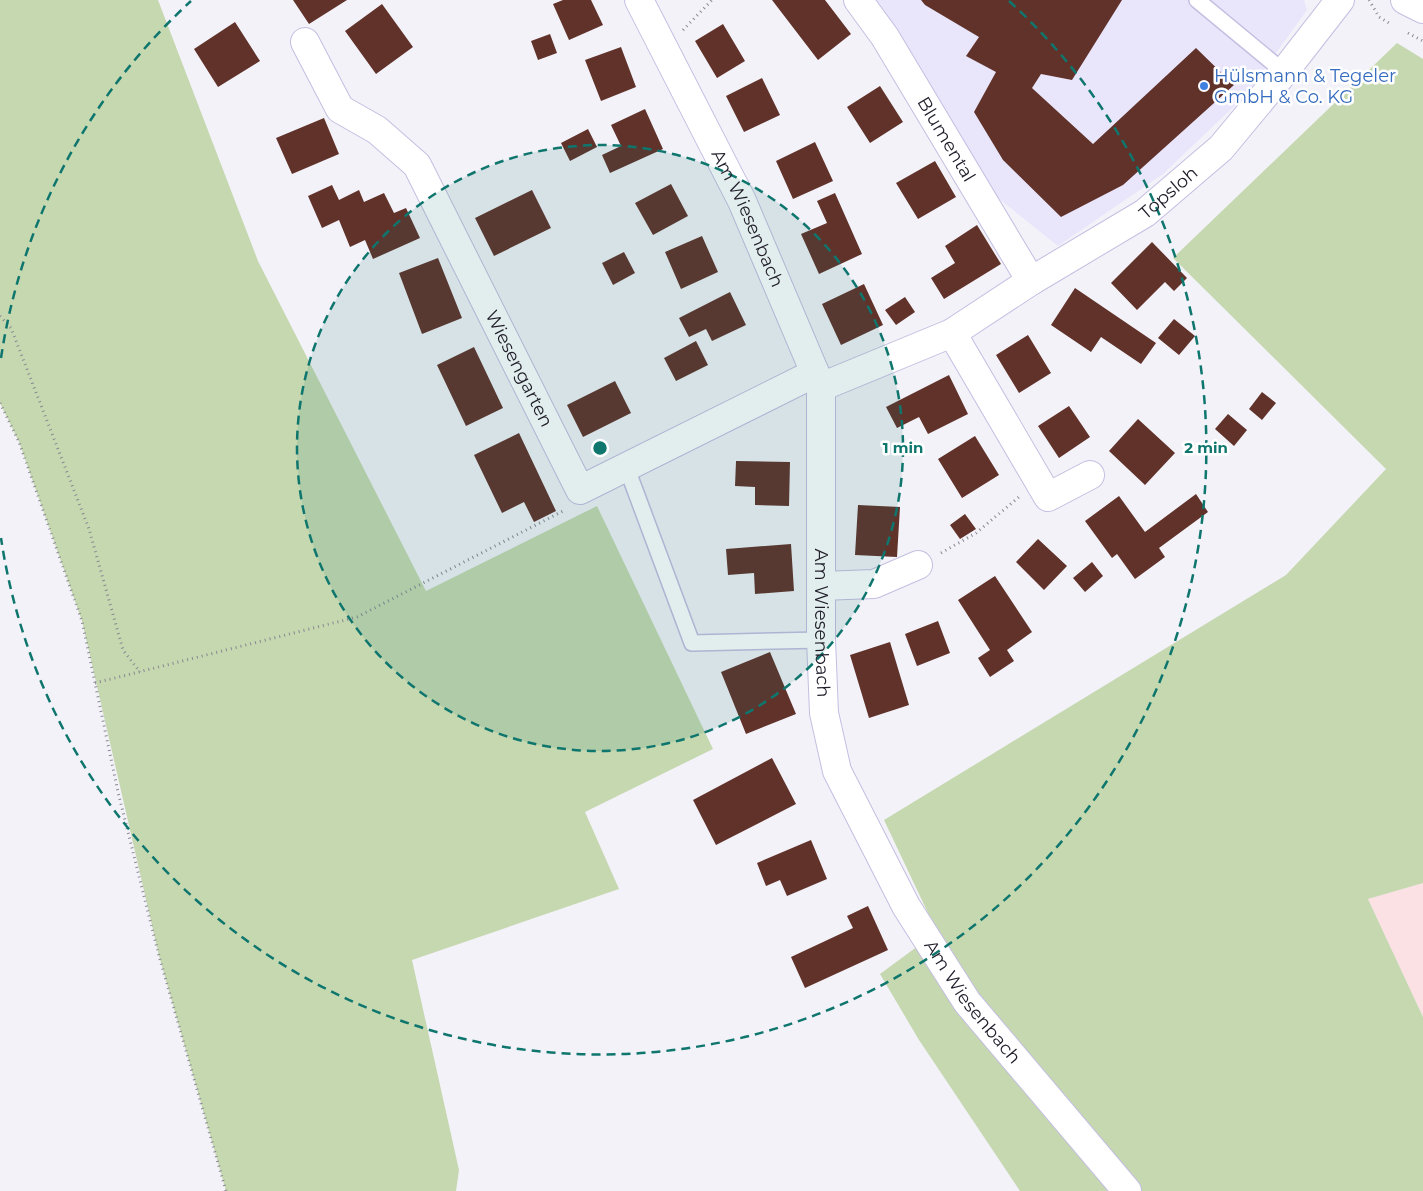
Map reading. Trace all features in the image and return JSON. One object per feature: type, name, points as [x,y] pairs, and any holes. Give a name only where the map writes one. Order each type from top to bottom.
[{"type":"street","name":"Am Wiesenbach","points":[[639,0],[742,201],[818,380],[821,640],[824,714],[837,771],[906,906],[967,1002],[1127,1191]]},
{"type":"street","name":"Blumental","points":[[858,0],[885,37],[1031,281]]},
{"type":"street","name":"Topsloh","points":[[818,380],[952,333],[1031,281],[1145,213],[1221,148],[1340,0]]},
{"type":"street","points":[[1405,0],[1423,9]]},
{"type":"street","name":"Wiesengarten","points":[[305,42],[340,109],[377,130],[417,165],[580,490]]},
{"type":"street","points":[[952,333],[1048,497],[1090,475]]},
{"type":"street","points":[[580,490],[626,466],[818,380]]},
{"type":"street","points":[[821,586],[874,584],[918,565]]},
{"type":"lane","points":[[1197,0],[1284,72]]},
{"type":"lane","points":[[626,466],[692,642],[821,640]]},
{"type":"path","points":[[664,48],[712,0]]},
{"type":"path","points":[[0,316],[11,328],[89,529],[123,650],[140,672]]},
{"type":"path","points":[[0,403],[20,442],[82,621],[118,792],[157,947],[226,1191]]},
{"type":"path","points":[[918,565],[976,533],[1038,481]]},
{"type":"path","points":[[95,683],[358,617],[568,508],[580,490]]},
{"type":"shaded area","points":[[870,0],[1304,0],[1307,10],[1246,95],[1163,174],[1058,246],[993,194]]},
{"type":"shaded area","points":[[1423,883],[1423,1017],[1368,899]]},
{"type":"green space","points":[[0,0],[158,0],[258,261],[426,591],[597,506],[713,749],[585,812],[619,889],[412,960],[459,1170],[456,1191],[226,1191],[159,956],[82,621],[19,442],[0,403]]},
{"type":"green space","points":[[1397,43],[1423,59],[1423,883],[1368,899],[1423,1017],[1423,1191],[1020,1191],[919,1040],[880,974],[937,932],[884,820],[1286,575],[1386,469],[1173,258]]},
{"type":"building","points":[[293,0],[347,0],[309,24]]},
{"type":"building","points":[[563,0],[591,0],[603,25],[569,40],[553,4]]},
{"type":"building","points":[[772,0],[825,0],[851,34],[818,60]]},
{"type":"building","points":[[921,0],[1122,0],[1072,80],[1041,74],[1032,88],[1093,144],[1196,48],[1234,85],[1123,185],[1061,217],[1003,160],[974,112],[996,72],[966,56],[979,37],[925,5]]},
{"type":"building","points":[[382,4],[413,47],[376,74],[345,31]]},
{"type":"building","points":[[235,22],[260,61],[218,87],[194,49]]},
{"type":"building","points":[[723,24],[745,61],[717,78],[695,41]]},
{"type":"building","points":[[550,34],[557,53],[538,60],[531,41]]},
{"type":"building","points":[[621,47],[636,87],[601,101],[585,60]]},
{"type":"building","points":[[762,78],[780,115],[744,132],[726,96]]},
{"type":"building","points":[[880,86],[903,122],[870,143],[847,107]]},
{"type":"building","points":[[645,109],[663,149],[610,173],[602,155],[621,146],[611,125]]},
{"type":"building","points":[[324,118],[339,154],[292,174],[276,138]]},
{"type":"building","points":[[588,129],[597,147],[570,161],[561,143]]},
{"type":"building","points":[[815,142],[833,181],[793,199],[776,161]]},
{"type":"building","points":[[935,161],[956,197],[918,219],[896,183]]},
{"type":"building","points":[[671,184],[688,216],[653,235],[635,203]]},
{"type":"building","points":[[332,185],[339,200],[359,190],[364,202],[384,193],[394,213],[406,208],[420,238],[373,259],[365,240],[350,247],[339,220],[322,228],[308,196]]},
{"type":"building","points":[[532,190],[551,228],[494,256],[475,218]]},
{"type":"building","points":[[835,193],[862,254],[819,274],[801,234],[827,223],[817,201]]},
{"type":"building","points":[[977,225],[1001,264],[944,299],[931,278],[955,263],[945,246]]},
{"type":"building","points":[[702,236],[718,272],[681,289],[665,252]]},
{"type":"building","points":[[1152,242],[1187,278],[1174,291],[1165,282],[1137,310],[1111,283]]},
{"type":"building","points":[[624,252],[635,273],[613,285],[602,263]]},
{"type":"building","points":[[438,258],[462,318],[422,334],[399,273]]},
{"type":"building","points":[[864,284],[883,325],[841,345],[822,304]]},
{"type":"building","points":[[1075,288],[1156,343],[1141,364],[1101,337],[1091,352],[1051,325]]},
{"type":"building","points":[[730,292],[746,325],[712,341],[706,329],[689,337],[679,318]]},
{"type":"building","points":[[905,297],[915,312],[896,325],[885,310]]},
{"type":"building","points":[[1174,319],[1195,336],[1179,355],[1158,338]]},
{"type":"building","points":[[1028,335],[1051,373],[1019,393],[996,355]]},
{"type":"building","points":[[696,341],[708,365],[676,381],[664,358]]},
{"type":"building","points":[[474,347],[503,408],[466,426],[437,365]]},
{"type":"building","points":[[949,375],[968,414],[928,434],[919,417],[897,428],[886,407]]},
{"type":"building","points":[[615,381],[631,413],[583,437],[567,405]]},
{"type":"building","points":[[1262,392],[1276,403],[1262,420],[1249,409]]},
{"type":"building","points":[[1069,406],[1090,437],[1059,458],[1038,426]]},
{"type":"building","points":[[1228,414],[1247,430],[1234,446],[1215,429]]},
{"type":"building","points":[[1138,419],[1175,453],[1145,485],[1109,451]]},
{"type":"building","points":[[519,433],[556,511],[534,522],[524,502],[502,513],[474,455]]},
{"type":"building","points":[[975,436],[999,475],[962,498],[938,459]]},
{"type":"building","points":[[736,461],[790,462],[789,506],[755,505],[755,487],[735,486]]},
{"type":"building","points":[[1196,494],[1208,512],[1159,548],[1165,557],[1135,579],[1117,554],[1112,558],[1085,521],[1119,496],[1145,532]]},
{"type":"building","points":[[858,505],[900,507],[897,557],[855,555]]},
{"type":"building","points":[[965,514],[976,529],[960,539],[950,525]]},
{"type":"building","points":[[1038,539],[1067,566],[1044,590],[1016,562]]},
{"type":"building","points":[[791,544],[794,591],[755,594],[754,573],[728,575],[726,549]]},
{"type":"building","points":[[1092,562],[1103,576],[1085,592],[1073,578]]},
{"type":"building","points":[[995,576],[1032,632],[1007,650],[1014,661],[990,677],[978,658],[990,650],[958,600]]},
{"type":"building","points":[[938,621],[950,653],[917,666],[905,634]]},
{"type":"building","points":[[890,642],[909,705],[869,718],[850,655]]},
{"type":"building","points":[[770,652],[796,714],[746,734],[721,672]]},
{"type":"building","points":[[772,758],[796,804],[716,845],[693,800]]},
{"type":"building","points":[[811,840],[827,879],[787,896],[780,880],[766,886],[757,863]]},
{"type":"building","points":[[868,906],[888,950],[805,988],[791,957],[853,928],[847,916]]},
{"type":"place","name":"Hülsmann & Tegeler GmbH & Co. KG","points":[[1204,86]]}]
